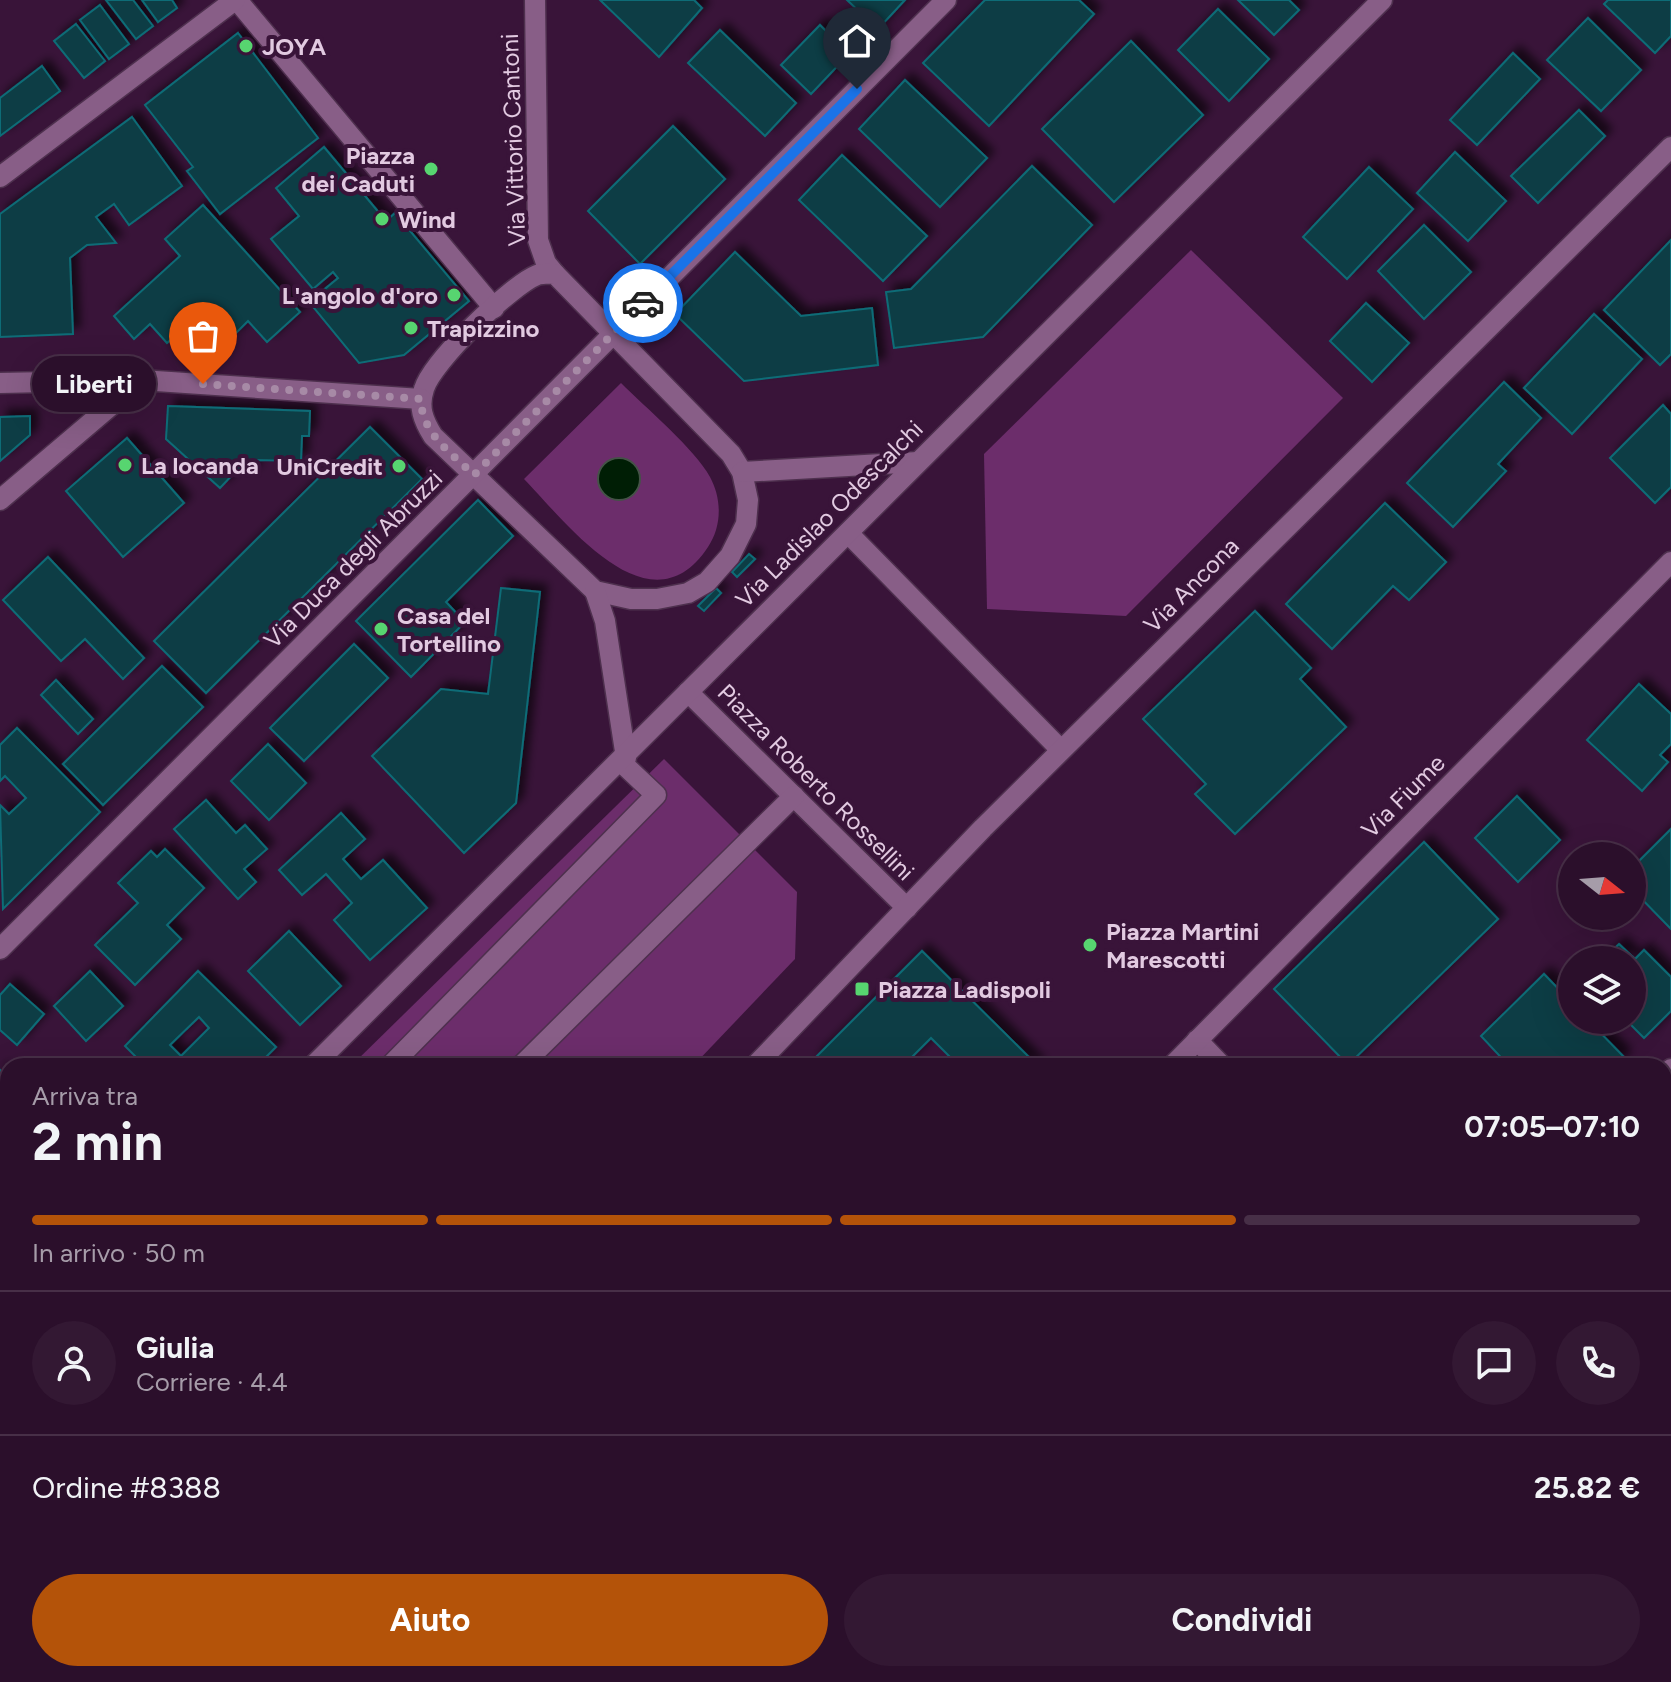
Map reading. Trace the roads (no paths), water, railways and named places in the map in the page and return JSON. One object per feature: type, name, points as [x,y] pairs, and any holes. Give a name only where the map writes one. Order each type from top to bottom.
[{"type":"street","points":[[0,177],[236,0],[494,308]]},
{"type":"street","name":"Via Vittorio Cantoni","points":[[535,0],[538,230],[542,253],[555,274]]},
{"type":"street","name":"Via Duca degli Abruzzi","points":[[0,949],[946,0]]},
{"type":"street","name":"Via Ladislao Odescalchi","points":[[321,1058],[1382,0]]},
{"type":"street","name":"Via Ancona","points":[[763,1058],[1061,750],[1671,147]]},
{"type":"street","points":[[398,1058],[656,795],[623,760],[605,621],[595,591],[433,436],[421,412],[421,399],[441,358],[494,308],[537,275],[555,274],[731,454],[742,472],[748,500],[746,524],[730,556],[707,582],[679,597],[657,599],[595,591]]},
{"type":"street","points":[[0,383],[141,380],[421,399]]},
{"type":"street","points":[[0,500],[141,380]]},
{"type":"street","points":[[742,472],[918,462]]},
{"type":"street","points":[[848,533],[1061,750]]},
{"type":"street","name":"Via Fiume","points":[[1180,1058],[1671,562]]},
{"type":"street","name":"Piazza Roberto Rossellini","points":[[688,692],[907,908]]},
{"type":"street","points":[[529,1058],[794,796]]},
{"type":"street","points":[[1197,1040],[1214,1058]]},
{"type":"place","name":"JOYA","points":[[246,46]]},
{"type":"place","name":"Piazza dei Caduti","points":[[431,169]]},
{"type":"place","name":"Wind","points":[[382,219]]},
{"type":"place","name":"L'angolo d'oro","points":[[454,295]]},
{"type":"place","name":"Trapizzino","points":[[411,328]]},
{"type":"place","name":"Liberti","points":[[203,384]]},
{"type":"place","name":"La locanda","points":[[125,465]]},
{"type":"place","name":"UniCredit","points":[[399,466]]},
{"type":"place","name":"Casa del Tortellino","points":[[381,629]]},
{"type":"place","name":"Piazza Martini Marescotti","points":[[1090,945]]},
{"type":"place","name":"Piazza Ladispoli","points":[[862,989]]}]
